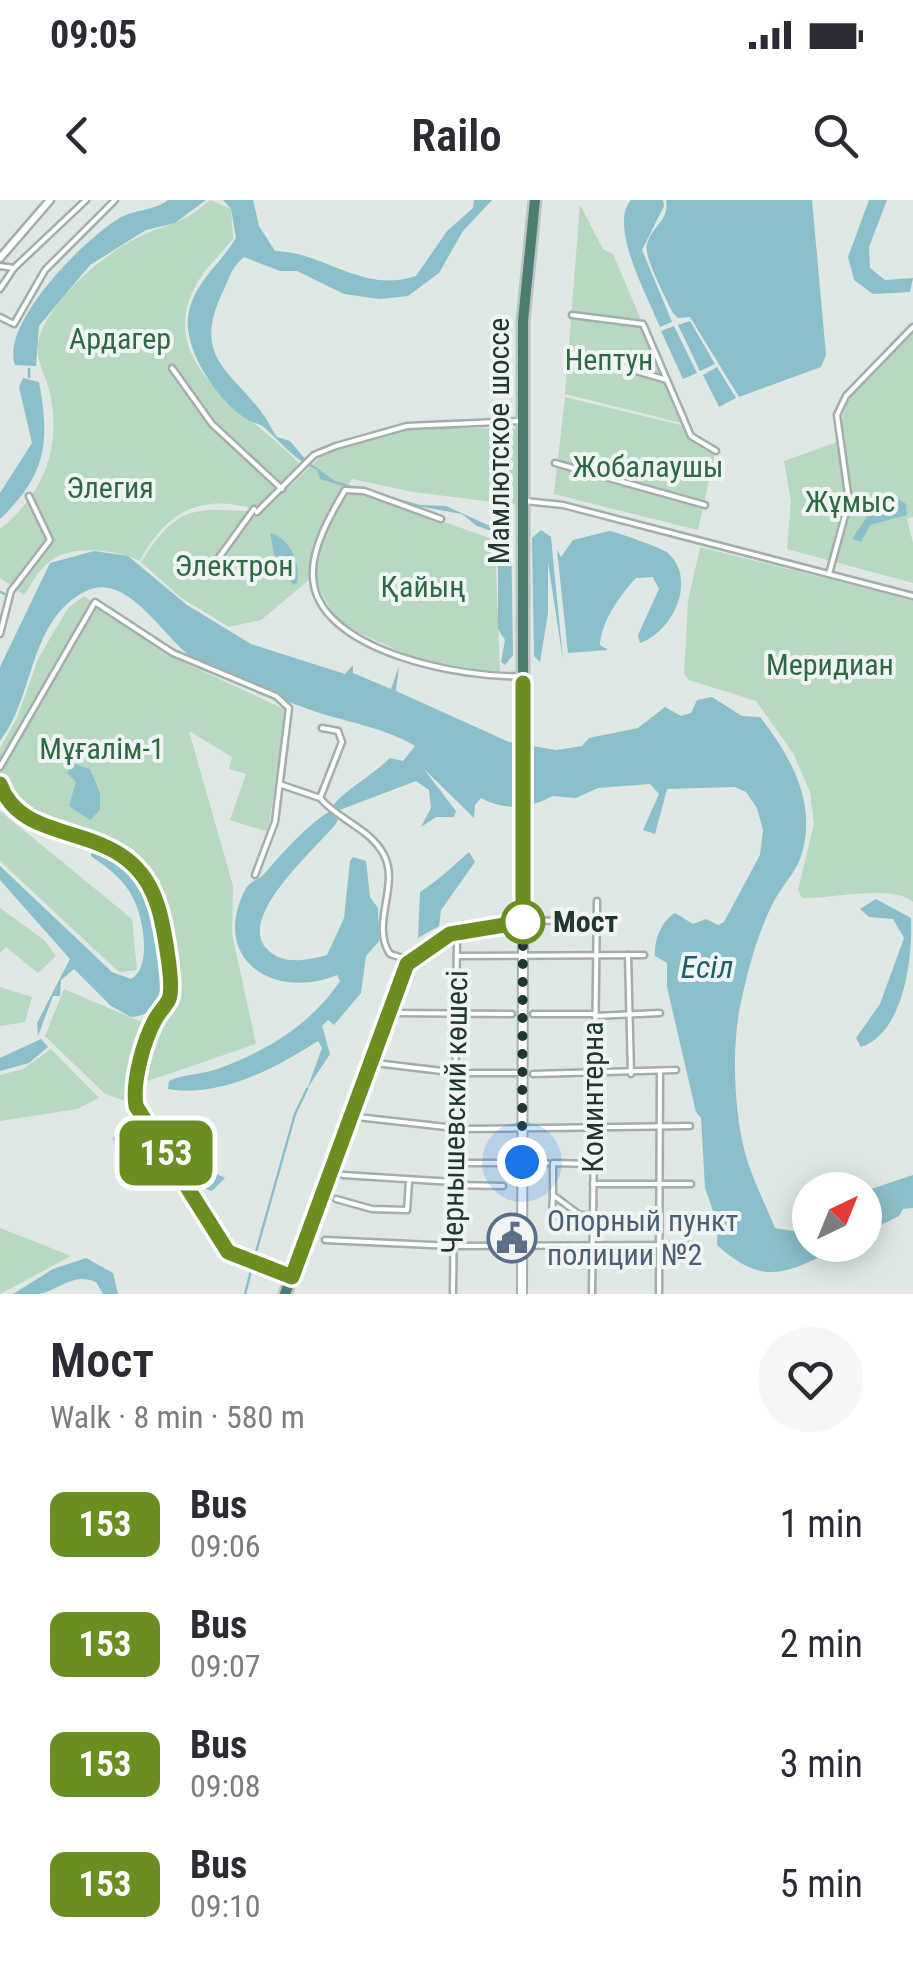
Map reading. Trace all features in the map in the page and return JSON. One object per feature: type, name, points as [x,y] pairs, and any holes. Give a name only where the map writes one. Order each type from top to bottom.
[{"type":"highway","name":"Мамлютское шоссе","points":[[523,922],[524,321],[535,200]]},
{"type":"highway","points":[[285,1294],[409,962],[457,931],[523,922]]},
{"type":"main road","points":[[522,1294],[523,922]]},
{"type":"street","points":[[1,255],[50,200]]},
{"type":"street","points":[[0,289],[14,268],[86,200]]},
{"type":"street","points":[[0,316],[14,324],[45,270],[116,200]]},
{"type":"street","points":[[0,266],[14,268]]},
{"type":"street","points":[[572,315],[643,324],[691,436],[716,451]]},
{"type":"street","points":[[828,574],[849,501],[837,415],[846,396],[913,326]]},
{"type":"street","points":[[568,351],[668,380]]},
{"type":"street","points":[[172,368],[212,424],[282,489]]},
{"type":"street","points":[[215,563],[256,511],[310,460],[336,446],[407,426],[524,422]]},
{"type":"street","points":[[556,463],[705,505]]},
{"type":"street","points":[[441,519],[364,491],[344,490],[314,563],[315,588],[337,624],[394,654],[454,672],[523,679]]},
{"type":"street","points":[[0,634],[7,600],[50,540],[28,496]]},
{"type":"street","points":[[523,502],[563,505],[913,596]]},
{"type":"street","points":[[0,596],[7,600]]},
{"type":"street","points":[[0,768],[65,660],[92,602],[173,654],[276,696],[290,708],[274,822],[255,874]]},
{"type":"street","points":[[320,798],[342,742],[338,731],[322,728]]},
{"type":"street","points":[[0,784],[11,803],[49,829],[82,835],[126,855],[149,885],[158,903],[171,993],[150,1034],[134,1092],[136,1106],[228,1252],[292,1277]]},
{"type":"street","points":[[281,785],[320,798],[340,818],[367,834],[384,856],[390,874],[382,917],[386,948],[393,956],[409,962]]},
{"type":"street","name":"Коминтерна","points":[[592,1294],[597,900]]},
{"type":"street","points":[[523,922],[596,920]]},
{"type":"street","name":"Чернышевский көшесі","points":[[453,1294],[457,931]]},
{"type":"street","points":[[628,955],[632,1074]]},
{"type":"street","points":[[457,956],[644,955]]},
{"type":"street","points":[[533,1014],[660,1013]]},
{"type":"street","points":[[395,1014],[512,1014]]},
{"type":"street","points":[[375,1063],[522,1073]]},
{"type":"street","points":[[533,1074],[676,1070]]},
{"type":"street","points":[[659,1294],[660,1073]]},
{"type":"street","points":[[357,1117],[455,1128]]},
{"type":"street","points":[[465,1129],[690,1126]]},
{"type":"street","points":[[522,1162],[593,1164]]},
{"type":"street","points":[[454,1163],[503,1163]]},
{"type":"street","points":[[550,1163],[552,1216],[592,1215]]},
{"type":"street","points":[[342,1175],[502,1186]]},
{"type":"street","points":[[336,1199],[372,1209],[407,1210],[410,1180]]},
{"type":"street","points":[[593,1184],[692,1184]]},
{"type":"street","points":[[553,1195],[580,1215]]},
{"type":"street","points":[[325,1240],[453,1246],[698,1245]]},
{"type":"green space","points":[[210,200],[231,209],[233,239],[194,289],[185,318],[188,344],[200,368],[218,390],[302,467],[258,510],[219,503],[187,510],[161,530],[140,561],[93,550],[57,557],[41,570],[24,595],[0,578],[0,529],[29,499],[52,447],[52,407],[38,355],[38,342],[47,320],[69,291],[98,264],[129,242],[185,218]]},
{"type":"green space","name":"Нептун","points":[[580,205],[603,249],[613,254],[685,424],[565,394]]},
{"type":"green space","name":"Жұмыс","points":[[913,330],[913,517],[907,519],[913,543],[913,583],[787,549],[791,501],[784,461],[843,440],[842,424],[853,394]]},
{"type":"green space","name":"Жобалаушы","points":[[565,397],[685,426],[696,444],[715,453],[698,530],[554,494]]},
{"type":"green space","name":"Электрон","points":[[411,426],[518,429],[519,505],[413,492],[352,479],[319,537],[309,580],[261,620],[229,627],[180,597],[141,562],[167,528],[179,519],[205,510],[262,512],[323,455]]},
{"type":"green space","name":"Қайың","points":[[346,492],[363,493],[495,540],[500,674],[414,658],[338,623],[315,581],[323,538]]},
{"type":"green space","name":"Меридиан","points":[[700,547],[913,600],[913,902],[877,893],[802,898],[798,890],[814,824],[810,792],[793,753],[756,701],[689,680],[684,674],[688,601]]},
{"type":"green space","name":"Мұғалім-1","points":[[84,596],[172,657],[286,710],[268,832],[230,820],[246,774],[229,769],[232,757],[189,731],[233,886],[232,934],[256,1044],[139,1084],[157,1021],[171,1002],[174,988],[160,902],[152,884],[127,852],[0,806],[0,748],[17,718],[38,659],[68,608]]},
{"type":"green space","name":"Мұғалім-1","points":[[0,811],[132,919],[137,970],[119,972],[0,861]]},
{"type":"green space","points":[[0,908],[44,940],[56,956],[38,973],[6,947],[0,953]]},
{"type":"green space","points":[[0,987],[32,997],[25,1022],[0,1026]]},
{"type":"green space","points":[[64,989],[151,1026],[129,1102],[105,1094],[45,1036]]},
{"type":"green space","points":[[51,1049],[99,1098],[77,1109],[0,1121],[0,1075],[23,1069]]},
{"type":"green space","points":[[0,1228],[71,1256],[0,1294]]},
{"type":"water","points":[[168,200],[206,200],[175,223],[146,230],[90,265],[39,326],[36,366],[15,365],[14,347],[20,327],[67,263],[118,219]]},
{"type":"water","points":[[223,200],[253,200],[259,226],[275,251],[311,258],[361,276],[396,280],[416,276],[447,231],[473,208],[474,200],[492,200],[463,231],[439,273],[408,296],[380,299],[344,294],[297,271],[280,271],[244,257],[224,289],[211,332],[219,361],[277,437],[290,441],[307,461],[335,481],[420,505],[446,506],[503,532],[508,525],[511,528],[513,655],[505,665],[501,662],[505,640],[498,629],[498,568],[494,561],[486,561],[495,545],[504,542],[500,534],[477,526],[462,514],[400,503],[320,479],[317,470],[227,403],[206,376],[192,346],[188,317],[201,284],[236,238],[231,209]]},
{"type":"water","points":[[631,200],[663,200],[664,206],[642,250],[672,322],[660,327],[627,244],[625,212]]},
{"type":"water","points":[[666,200],[812,200],[826,355],[821,367],[739,397],[690,317],[678,318],[673,313],[652,268],[647,244],[663,218]]},
{"type":"water","points":[[869,200],[887,200],[869,247],[870,268],[885,280],[913,278],[910,292],[873,294],[854,280],[848,257]]},
{"type":"water","points":[[690,321],[715,364],[700,371],[678,325]]},
{"type":"water","points":[[674,326],[697,373],[683,379],[661,331]]},
{"type":"water","points":[[717,367],[736,398],[719,407],[703,375]]},
{"type":"water","points":[[23,378],[39,382],[44,440],[36,472],[0,519],[0,493],[32,443],[19,387]]},
{"type":"water","points":[[894,496],[906,504],[907,515],[870,525],[861,542],[852,539],[877,502]]},
{"type":"water","points":[[541,530],[551,537],[563,660],[548,562],[548,613],[540,662],[534,656],[532,538]]},
{"type":"water","points":[[609,531],[668,553],[681,577],[677,604],[662,628],[640,643],[638,635],[659,589],[653,577],[636,578],[604,627],[600,645],[608,650],[568,653],[557,550],[561,557],[573,540]]},
{"type":"water","points":[[270,533],[283,540],[292,553],[298,568],[297,583],[293,585],[274,554]]},
{"type":"water","name":"Есіл","points":[[94,551],[128,556],[187,605],[251,644],[345,674],[353,665],[353,673],[391,689],[399,666],[396,691],[509,742],[556,750],[582,746],[589,738],[638,728],[665,707],[681,716],[691,713],[697,700],[712,697],[742,716],[760,717],[782,748],[798,782],[804,800],[805,837],[799,862],[763,925],[744,989],[735,1058],[738,1117],[748,1162],[775,1228],[792,1231],[792,1262],[809,1262],[778,1272],[764,1271],[734,1259],[717,1245],[718,1225],[705,1188],[701,1118],[696,1112],[667,987],[667,963],[655,956],[659,932],[675,913],[693,924],[706,919],[718,925],[724,922],[760,855],[763,830],[757,808],[746,792],[735,787],[667,789],[655,834],[643,830],[659,794],[650,784],[598,788],[576,798],[552,796],[517,807],[481,798],[475,805],[474,818],[423,768],[456,811],[454,817],[436,817],[421,827],[431,808],[429,790],[416,781],[337,811],[332,806],[346,793],[390,758],[403,761],[415,746],[287,701],[195,659],[131,599],[102,587],[86,591],[53,620],[20,703],[0,741],[0,667],[50,563]]},
{"type":"water","points":[[75,764],[90,769],[100,793],[100,810],[90,820],[69,806],[76,782],[67,773]]},
{"type":"water","points":[[330,811],[338,820],[282,884],[262,920],[260,936],[267,949],[280,958],[303,960],[327,955],[344,918],[350,861],[353,857],[366,861],[370,897],[378,908],[379,941],[366,956],[361,993],[334,1025],[328,1020],[322,1026],[330,1054],[307,1089],[322,1048],[318,1041],[266,1070],[227,1085],[188,1091],[168,1089],[169,1081],[233,1063],[285,1036],[315,1011],[340,981],[337,975],[314,981],[272,978],[255,969],[243,956],[236,938],[236,917],[246,888]]},
{"type":"water","points":[[100,846],[136,880],[150,907],[166,966],[164,991],[153,1009],[131,1017],[111,1006],[74,969],[61,980],[60,996],[53,996],[38,1036],[37,1023],[70,959],[0,880],[0,866],[112,972],[131,979],[138,973],[144,952],[140,915],[124,884],[91,856],[92,848]]},
{"type":"water","points":[[469,852],[475,862],[441,910],[439,926],[418,938],[420,892]]},
{"type":"water","points":[[876,899],[911,918],[910,953],[896,1010],[876,1039],[861,1047],[856,1038],[880,1004],[904,938],[893,919],[869,917],[860,909]]},
{"type":"water","points":[[41,1039],[48,1047],[29,1063],[0,1071],[0,1058]]},
{"type":"water","points":[[121,1128],[147,1141],[142,1158],[123,1158],[116,1153],[113,1138]]},
{"type":"water","points":[[188,1141],[203,1167],[225,1178],[212,1191],[198,1184],[185,1167],[182,1144]]},
{"type":"water","points":[[913,1175],[913,1208],[903,1209],[899,1216],[882,1224],[882,1185]]},
{"type":"water","points":[[86,1258],[113,1273],[118,1294],[103,1294],[96,1282],[80,1279],[39,1294],[13,1294],[53,1269]]},
{"type":"waterway","points":[[29,369],[29,377]]},
{"type":"waterway","points":[[0,592],[7,595]]},
{"type":"waterway","points":[[254,1259],[295,1114],[307,1089]]},
{"type":"waterway","points":[[245,1294],[252,1267]]},
{"type":"bus line","name":"153","points":[[0,784],[11,803],[49,829],[82,835],[126,855],[149,885],[158,903],[171,993],[154,1020],[134,1092],[136,1106],[228,1252],[292,1277],[407,964],[423,948],[450,934],[468,928],[523,922],[523,683]]},
{"type":"place","name":"Мост","points":[[523,922]]},
{"type":"place","name":"Опорный пункт полиции №2","points":[[512,1238]]},
{"type":"route","points":[[522,1162],[523,922]]},
{"type":"park label","name":"Ардагер","points":[[120,339]]},
{"type":"park label","name":"Элегия","points":[[110,488]]}]
